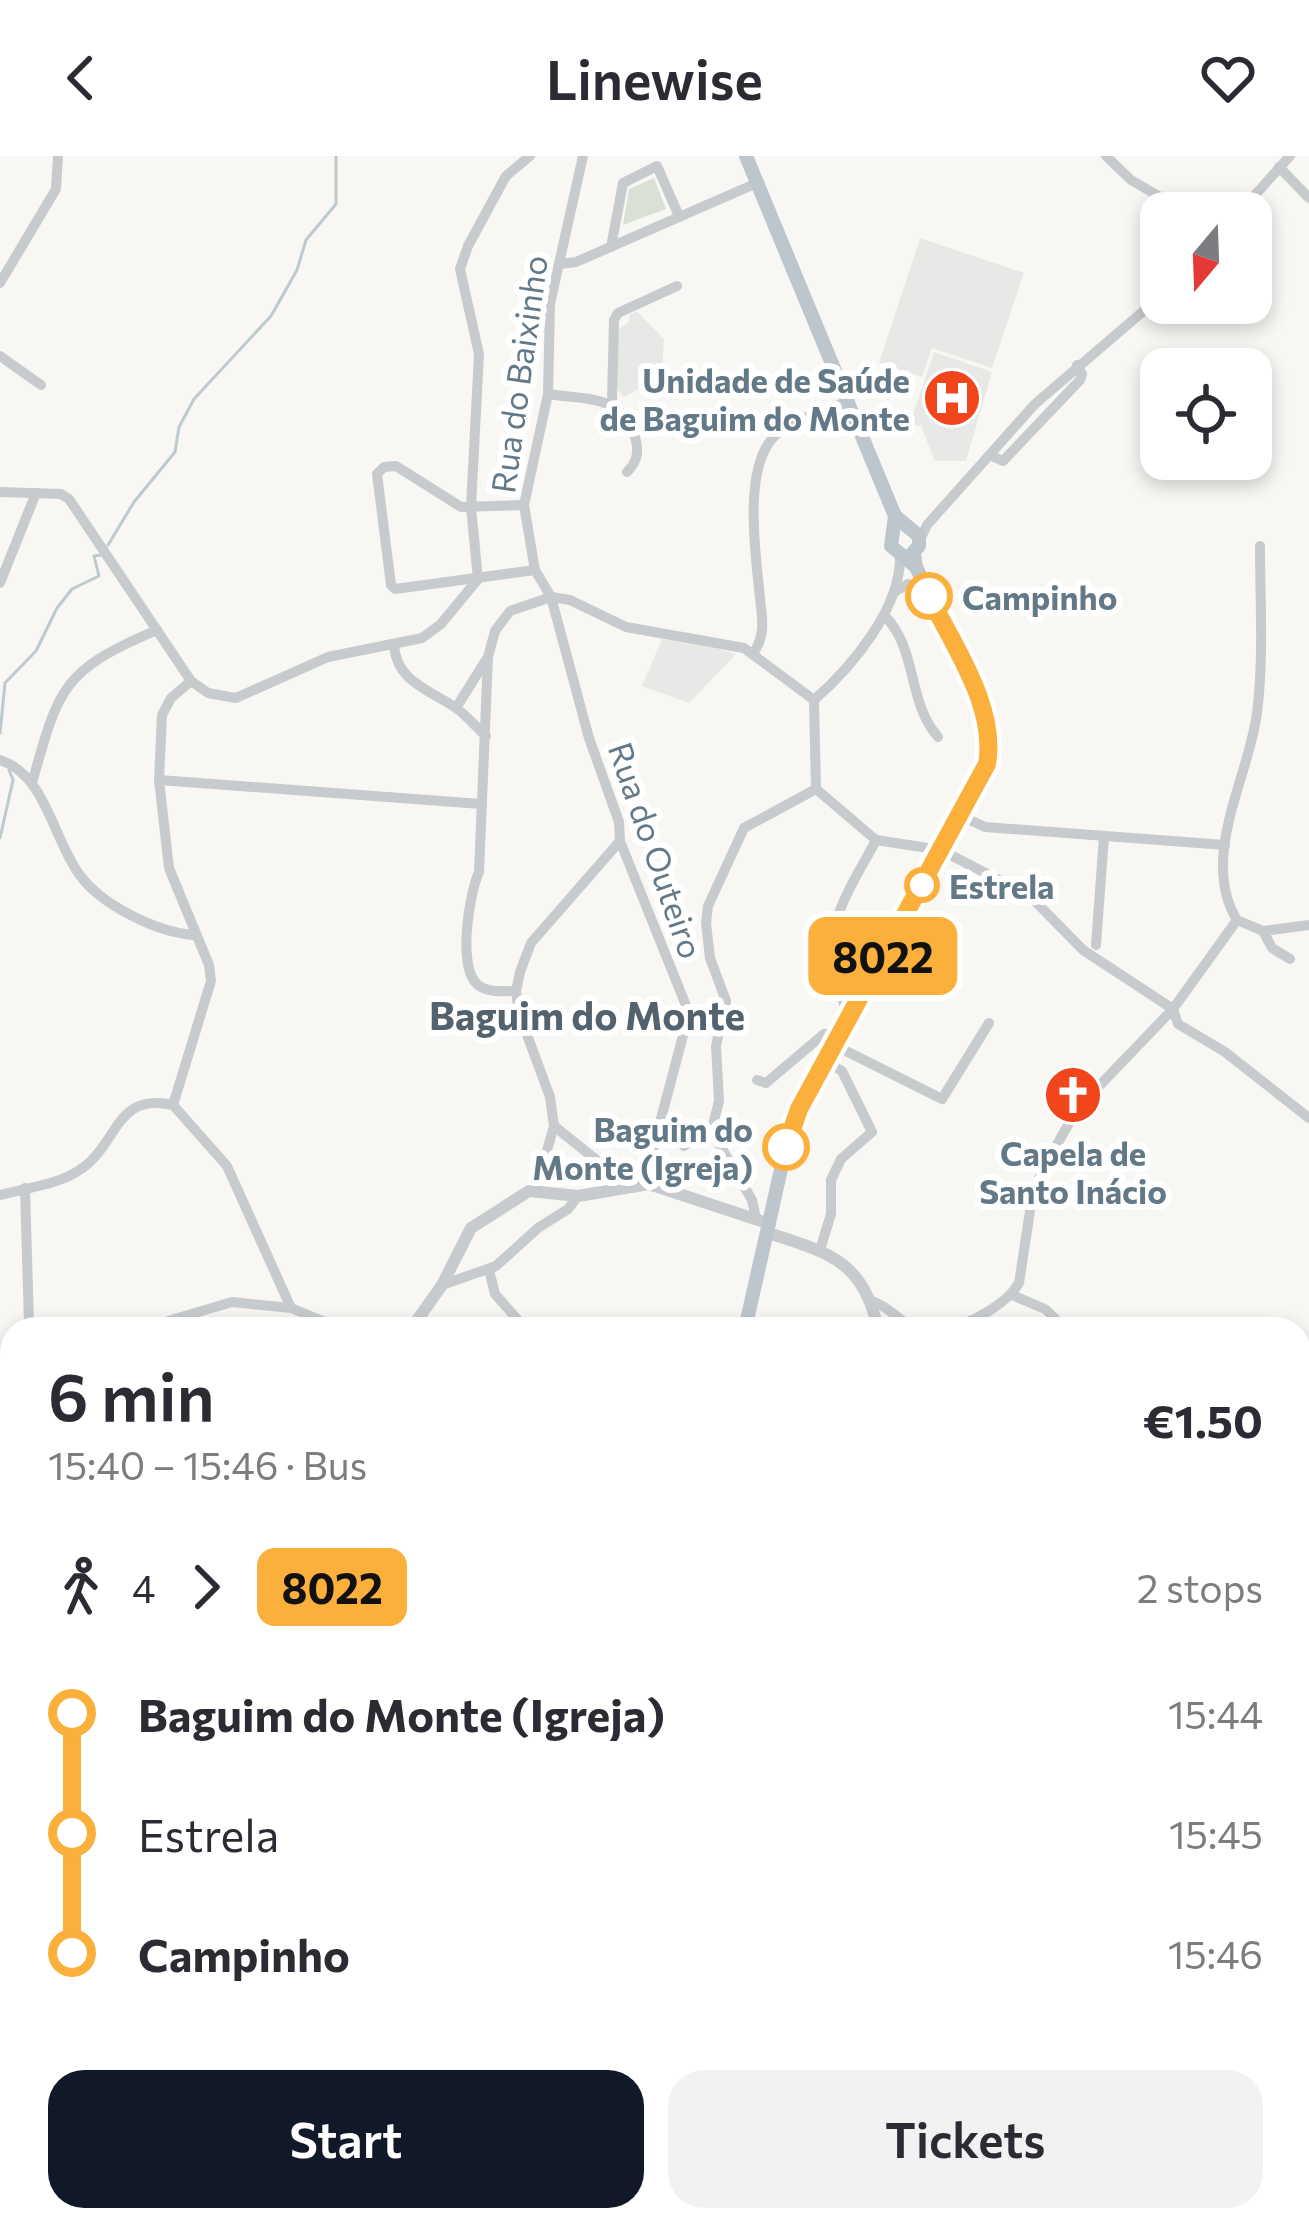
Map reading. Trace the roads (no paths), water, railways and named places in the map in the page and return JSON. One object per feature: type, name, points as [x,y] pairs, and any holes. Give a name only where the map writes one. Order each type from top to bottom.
[{"type":"main road","points":[[746,156],[990,732],[987,764],[789,1134],[765,1225],[748,1317]]},
{"type":"street","points":[[2,278],[56,189],[58,156]]},
{"type":"street","points":[[0,492],[62,494],[75,505],[191,681],[208,693],[236,698],[328,657],[394,646],[432,632],[478,579],[471,507],[479,354],[460,269],[506,176],[530,156]]},
{"type":"street","name":"Rua do Baixinho","points":[[551,597],[535,570],[524,505],[548,394],[550,304],[583,156]]},
{"type":"street","points":[[1106,156],[1152,192]]},
{"type":"street","points":[[1257,192],[1290,156]]},
{"type":"street","points":[[611,247],[623,183],[656,166],[680,216]]},
{"type":"street","points":[[1279,167],[1309,198]]},
{"type":"street","points":[[560,264],[611,247],[757,183]]},
{"type":"street","points":[[627,472],[638,456],[629,422],[612,402],[614,320],[677,286]]},
{"type":"street","points":[[1140,313],[1035,404],[909,540],[885,616],[814,700],[816,789],[876,840],[941,850],[1030,896],[1083,950],[1173,1009],[1178,1024],[1225,1052],[1309,1118]]},
{"type":"street","points":[[0,356],[41,385]]},
{"type":"street","points":[[990,455],[1004,460],[1082,377],[1077,365]]},
{"type":"street","points":[[548,394],[612,402]]},
{"type":"street","points":[[754,652],[763,629],[753,519],[765,451],[778,433],[848,401]]},
{"type":"street","points":[[1035,404],[1047,415]]},
{"type":"street","points":[[524,505],[456,505],[396,466],[384,466],[376,475],[391,585],[400,590],[535,570]]},
{"type":"street","points":[[0,584],[36,493]]},
{"type":"street","points":[[1260,546],[1258,707],[1225,845],[1228,905],[1237,920],[1263,931],[1309,926]]},
{"type":"street","points":[[896,591],[908,584],[927,591]]},
{"type":"street","points":[[516,991],[480,987],[469,969],[467,943],[472,887],[479,872],[488,657],[495,631],[510,611],[551,597],[570,600],[626,627],[754,652],[814,700]]},
{"type":"street","name":"Rua do Outeiro","points":[[551,597],[589,738],[619,822],[620,841],[688,1013],[649,1164],[649,1184]]},
{"type":"street","points":[[885,616],[902,639],[916,693],[938,737]]},
{"type":"street","points":[[32,783],[44,739],[71,680],[103,653],[157,630]]},
{"type":"street","points":[[394,646],[403,672],[427,693],[456,708],[486,736]]},
{"type":"street","points":[[456,708],[488,657]]},
{"type":"street","points":[[173,1105],[211,982],[209,965],[170,868],[159,780],[162,715],[171,698],[191,681]]},
{"type":"street","points":[[0,760],[17,766],[32,783],[87,883],[130,913],[194,935]]},
{"type":"street","points":[[159,780],[481,804]]},
{"type":"street","points":[[710,1136],[719,1101],[716,1046],[726,1001],[710,958],[708,906],[744,828],[816,789]]},
{"type":"street","points":[[959,815],[985,827],[1225,845]]},
{"type":"street","points":[[1096,945],[1104,836]]},
{"type":"street","points":[[841,1032],[838,914],[876,840]]},
{"type":"street","points":[[536,1189],[554,1126],[550,1097],[518,1013],[516,991],[531,943],[620,841]]},
{"type":"street","points":[[977,1317],[1012,1295],[1019,1283],[1032,1198],[1077,1109],[1173,1009],[1237,920]]},
{"type":"street","points":[[1263,931],[1272,948],[1290,958]]},
{"type":"street","points":[[757,1080],[766,1083],[824,1034],[841,1032],[942,1099],[989,1023]]},
{"type":"street","points":[[820,1250],[831,1214],[831,1180],[841,1159],[872,1132],[842,1071],[825,1061]]},
{"type":"street","points":[[0,1196],[80,1170],[134,1106],[173,1105],[227,1166],[291,1308]]},
{"type":"street","points":[[662,1120],[684,1146],[702,1136],[718,1142],[765,1225]]},
{"type":"street","points":[[554,1126],[614,1174],[649,1164]]},
{"type":"street","points":[[419,1317],[472,1228],[488,1214],[536,1189],[578,1196],[649,1184],[820,1250],[859,1277],[875,1317]]},
{"type":"street","points":[[25,1188],[29,1317]]},
{"type":"street","points":[[442,1285],[489,1270],[568,1209],[578,1196]]},
{"type":"street","points":[[489,1270],[495,1294],[515,1317]]},
{"type":"street","points":[[1012,1295],[1053,1317]]},
{"type":"street","points":[[872,1301],[889,1306],[900,1317]]},
{"type":"street","points":[[181,1317],[232,1302],[291,1308],[313,1317]]},
{"type":"waterway","points":[[108,545],[134,502],[175,452],[179,427],[194,399],[271,316],[297,270],[306,240],[336,204],[336,156]]},
{"type":"waterway","points":[[0,733],[5,683],[36,651],[72,589],[99,576],[94,556],[101,555]]},
{"type":"waterway","points":[[0,838],[13,780],[9,770]]},
{"type":"place","name":"Unidade de Saúde de Baguim do Monte","points":[[952,398]]},
{"type":"place","name":"Campinho","points":[[929,596]]},
{"type":"place","name":"Estrela","points":[[922,885]]},
{"type":"place","name":"Capela de Santo Inácio","points":[[1073,1095]]},
{"type":"place","name":"Baguim do Monte (Igreja)","points":[[786,1147]]},
{"type":"district","name":"Baguim do Monte","points":[[587,1014]]}]
